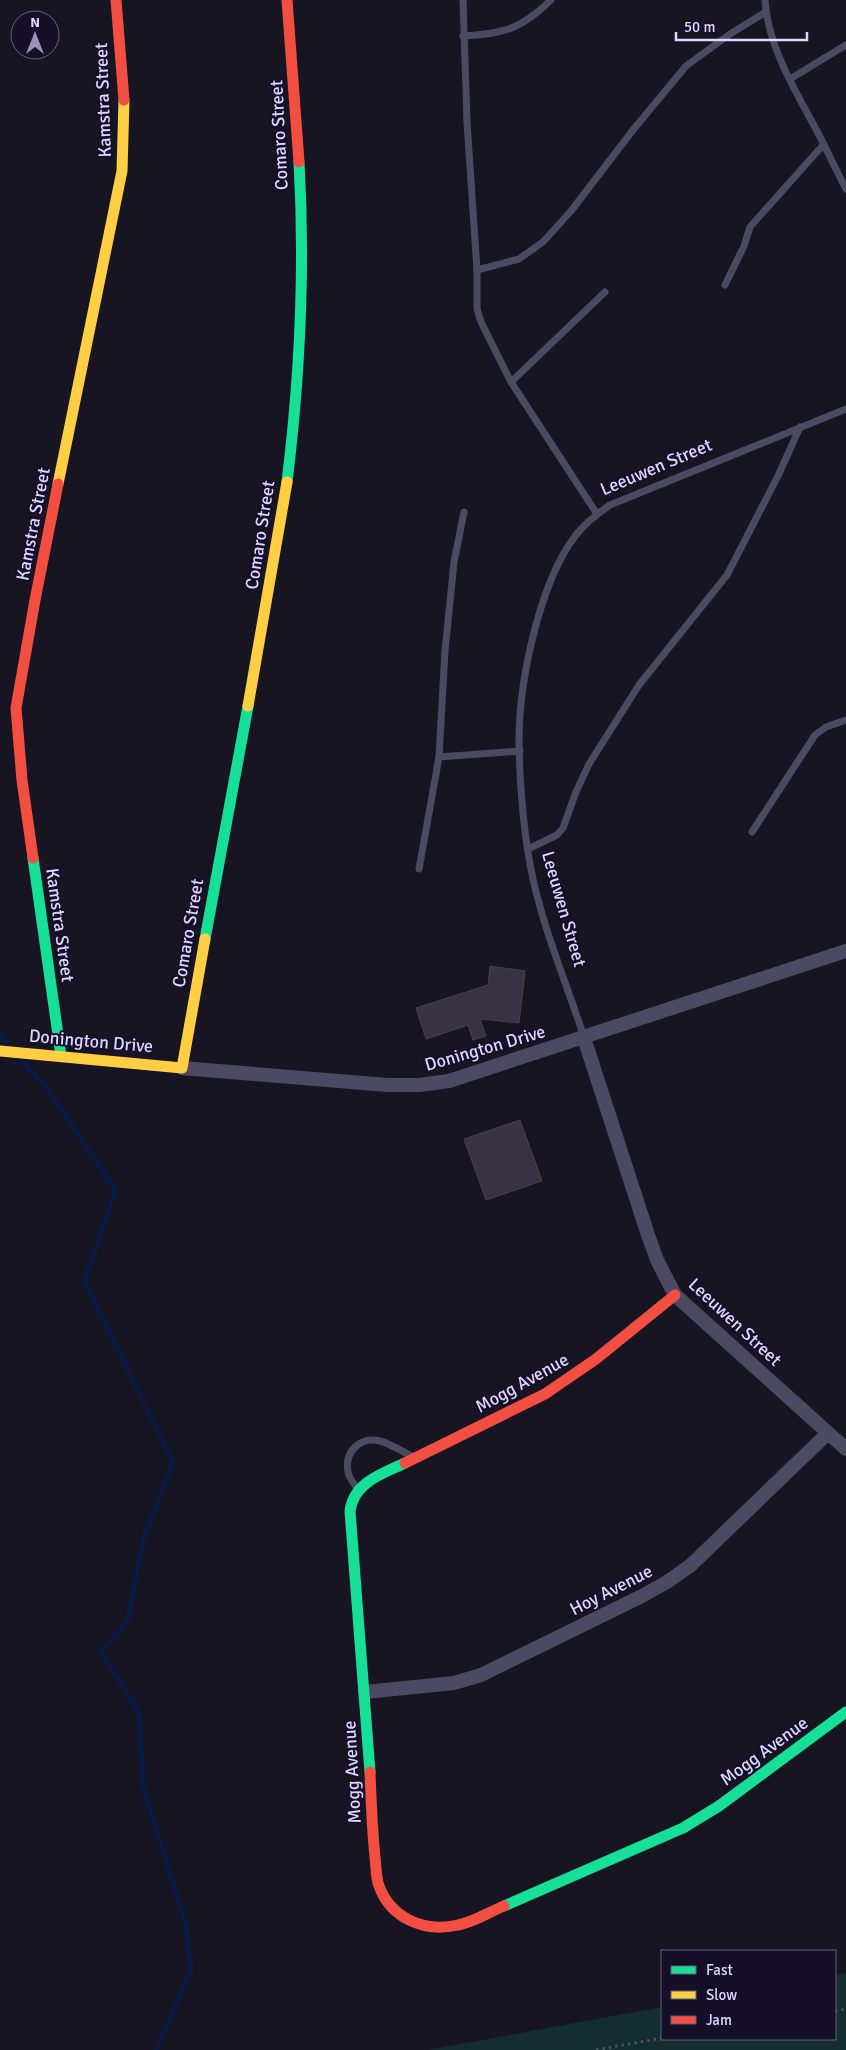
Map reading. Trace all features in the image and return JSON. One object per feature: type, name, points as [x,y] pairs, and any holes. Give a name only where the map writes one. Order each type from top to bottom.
[{"type":"street","name":"Kamstra Street","points":[[61,1056],[22,780],[16,708],[35,600],[122,171],[125,147],[125,121],[116,0]]},
{"type":"street","name":"Comaro Street","points":[[182,1068],[207,920],[275,558],[293,429],[299,315],[301,221],[287,0]]},
{"type":"street","name":"Donington Drive","points":[[0,1051],[387,1086],[419,1086],[462,1078],[846,951]]},
{"type":"street","name":"Leeuwen Street","points":[[584,1038],[657,1260],[675,1295],[846,1449]]},
{"type":"street","name":"Mogg Avenue","points":[[675,1295],[605,1352],[545,1394],[374,1478],[358,1489],[353,1498],[350,1511],[365,1692],[373,1838],[381,1891],[395,1910],[406,1920],[418,1926],[434,1929],[460,1925],[683,1828],[719,1806],[846,1712]]},
{"type":"street","name":"Hoy Avenue","points":[[365,1692],[454,1683],[481,1675],[642,1596],[667,1582],[691,1565],[828,1433]]},
{"type":"lane","points":[[463,0],[463,36],[477,270],[477,309],[481,322],[511,382],[597,514]]},
{"type":"lane","points":[[463,36],[495,34],[507,30],[528,19],[551,0]]},
{"type":"lane","points":[[765,0],[773,39],[790,79],[846,189]]},
{"type":"lane","points":[[477,270],[519,259],[543,242],[571,212],[632,130],[686,66],[730,34],[766,12]]},
{"type":"lane","points":[[790,79],[846,46]]},
{"type":"lane","points":[[725,285],[744,246],[750,227],[824,144]]},
{"type":"lane","points":[[511,382],[605,292]]},
{"type":"lane","name":"Leeuwen Street","points":[[584,1038],[540,906],[528,849],[523,807],[520,727],[531,646],[549,582],[577,533],[597,514],[619,500],[846,409]]},
{"type":"lane","points":[[528,849],[557,835],[563,828],[576,792],[589,764],[639,685],[727,575],[778,476],[800,427]]},
{"type":"lane","points":[[419,869],[439,757],[444,650],[454,562],[464,512]]},
{"type":"lane","points":[[752,832],[815,735],[826,727],[846,720]]},
{"type":"lane","points":[[439,757],[520,751]]},
{"type":"lane","points":[[358,1489],[348,1474],[347,1460],[355,1446],[364,1441],[378,1441],[415,1458]]},
{"type":"path","points":[[596,2050],[661,2038]]},
{"type":"green space","points":[[846,1973],[846,2050],[428,2050],[661,2007],[661,2040],[836,2040],[836,1975]]},
{"type":"building","points":[[490,966],[525,971],[519,1023],[480,1019],[486,1036],[473,1040],[468,1025],[426,1039],[416,1008],[488,985]]},
{"type":"building","points":[[520,1120],[542,1181],[486,1200],[464,1139]]},
{"type":"waterway","points":[[0,1033],[8,1046]]},
{"type":"waterway","points":[[20,1059],[46,1087],[116,1190],[84,1281],[173,1462],[143,1540],[128,1620],[101,1652],[139,1713],[143,1786],[185,1922],[191,1970],[156,2050]]},
{"type":"traffic: fast","points":[[287,482],[300,322],[301,202],[299,162]]},
{"type":"traffic: fast","points":[[205,939],[248,706]]},
{"type":"traffic: fast","points":[[33,858],[61,1056]]},
{"type":"traffic: fast","points":[[370,1772],[350,1511],[357,1493],[363,1486],[379,1475],[405,1463]]},
{"type":"traffic: fast","points":[[504,1906],[683,1828],[719,1806],[846,1712]]},
{"type":"traffic: slow","points":[[58,484],[122,171],[124,100]]},
{"type":"traffic: slow","points":[[248,706],[287,482]]},
{"type":"traffic: slow","points":[[0,1051],[182,1068],[205,939]]},
{"type":"traffic: jam","points":[[116,0],[124,100]]},
{"type":"traffic: jam","points":[[287,0],[299,162]]},
{"type":"traffic: jam","points":[[33,858],[22,780],[16,708],[58,484]]},
{"type":"traffic: jam","points":[[405,1463],[545,1394],[596,1359],[675,1295]]},
{"type":"traffic: jam","points":[[370,1772],[372,1825],[377,1877],[383,1895],[390,1905],[409,1920],[433,1927],[445,1927],[470,1922],[504,1906]]}]
